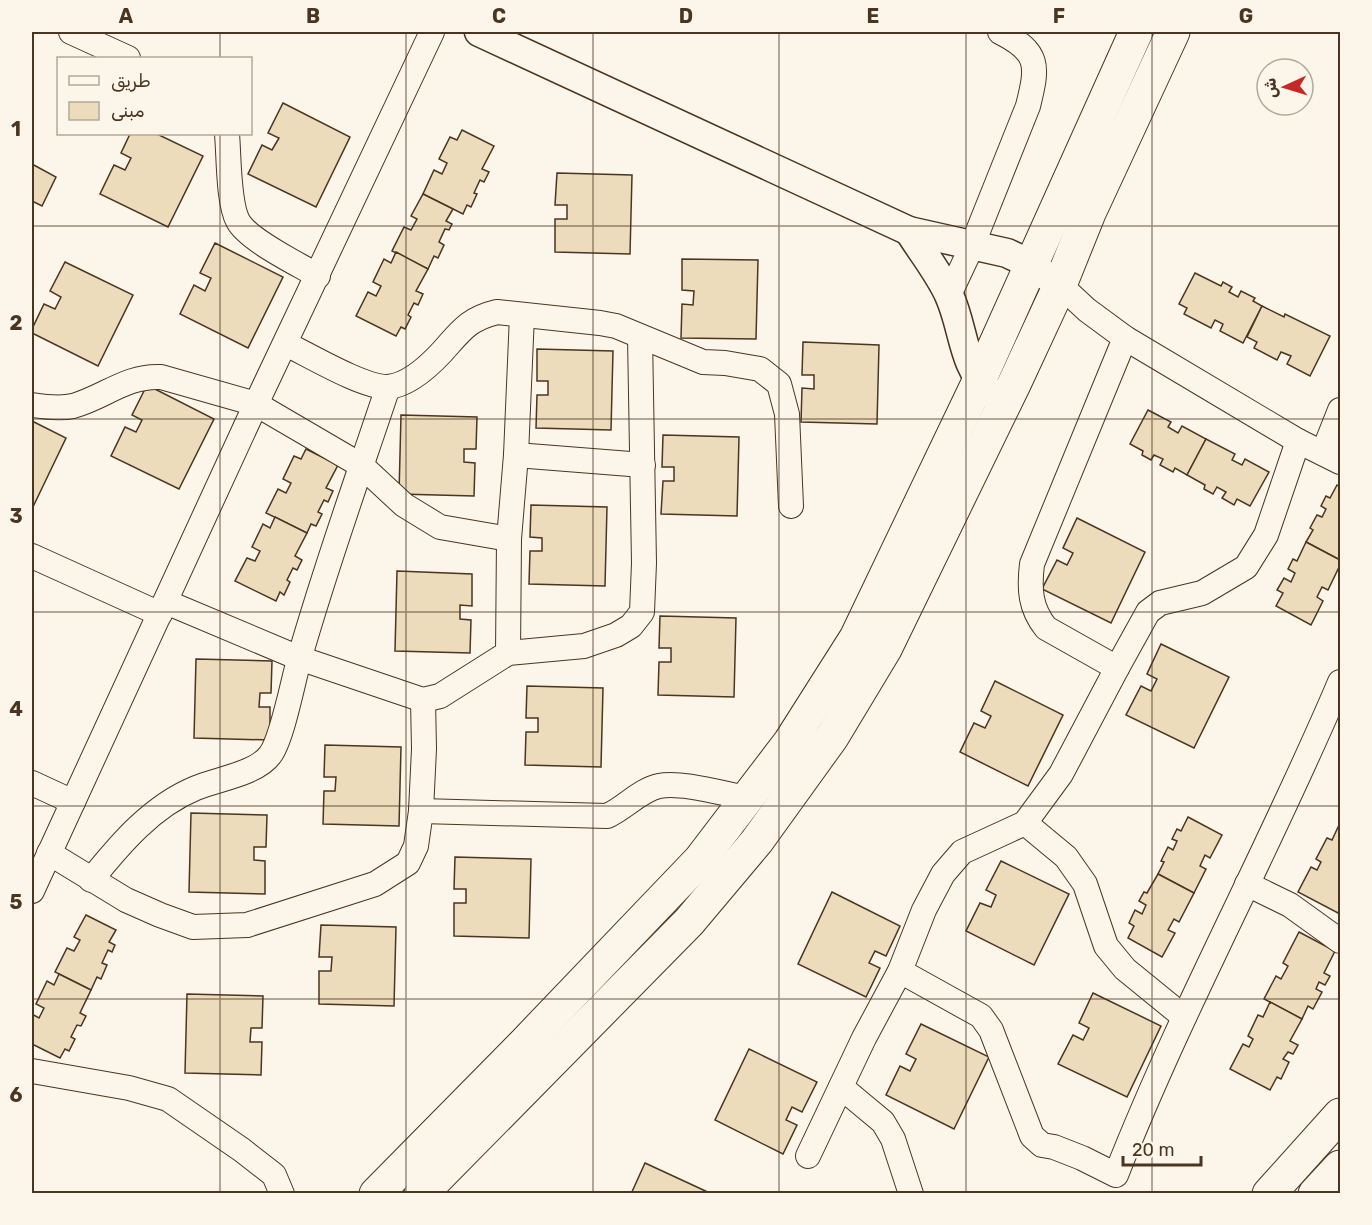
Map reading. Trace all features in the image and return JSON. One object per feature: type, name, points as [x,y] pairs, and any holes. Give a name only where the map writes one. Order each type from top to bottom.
[{"type":"main road","points":[[376,1194],[700,861],[789,742],[856,638],[979,381],[1136,32]]},
{"type":"main road","points":[[421,1194],[689,921],[757,841],[832,737],[885,649],[1004,405],[1060,285],[1089,213],[1173,32]]},
{"type":"main road","points":[[1269,1194],[1339,1115]]},
{"type":"main road","points":[[1315,1194],[1341,1167]]},
{"type":"street","points":[[71,32],[126,57]]},
{"type":"street","points":[[32,887],[432,32]]},
{"type":"street","points":[[479,32],[909,231],[1007,253],[1030,264],[1060,285],[1087,310],[1125,338],[1298,441],[1332,458],[1341,410]]},
{"type":"street","points":[[949,295],[972,246],[1028,106],[1034,83],[1035,67],[1027,49],[1019,41],[1000,32]]},
{"type":"street","points":[[227,135],[234,209],[238,222],[249,234],[318,276]]},
{"type":"street","points":[[909,231],[949,295],[969,360],[979,381],[1004,405]]},
{"type":"street","points":[[286,344],[363,382],[388,387],[408,380],[433,362],[466,324],[484,315],[497,312],[616,326],[703,362],[760,369],[779,384],[787,414],[791,506]]},
{"type":"street","points":[[508,653],[509,539],[516,455],[522,315]]},
{"type":"street","points":[[32,556],[163,608],[423,700],[440,696],[508,653],[584,646],[616,635],[631,626],[642,612],[644,563],[640,337]]},
{"type":"street","points":[[1117,668],[1046,628],[1032,605],[1029,585],[1032,564],[1125,338]]},
{"type":"street","points":[[32,405],[50,408],[73,406],[146,376],[161,377],[256,404],[362,466],[404,505],[440,527],[509,539]]},
{"type":"street","points":[[91,880],[110,856],[155,812],[195,788],[239,774],[270,756],[277,742],[299,658],[388,387]]},
{"type":"street","points":[[808,1156],[864,1038],[900,971],[924,910],[943,874],[962,852],[1025,823],[1061,774],[1148,612],[1160,603],[1202,593],[1246,567],[1266,535],[1298,441]]},
{"type":"street","points":[[516,455],[643,465]]},
{"type":"street","points":[[900,971],[981,1016],[991,1030],[1032,1136],[1042,1145],[1063,1151],[1113,1184],[1140,1114],[1184,1017],[1247,884],[1335,709],[1341,682]]},
{"type":"street","points":[[49,854],[91,880],[160,915],[193,927],[247,925],[375,884],[408,863],[416,846],[421,811],[424,749],[423,700]]},
{"type":"street","points":[[32,783],[73,802]]},
{"type":"street","points":[[421,811],[607,816],[660,786],[680,786],[747,798]]},
{"type":"street","points":[[1025,823],[1066,857],[1085,884],[1106,946],[1125,969],[1184,1017]]},
{"type":"street","points":[[1247,884],[1290,905],[1341,941]]},
{"type":"street","points":[[32,1071],[129,1088],[168,1099],[274,1175],[282,1194]]},
{"type":"street","points":[[841,1087],[883,1122],[893,1139],[911,1194]]},
{"type":"building","points":[[283,103],[350,137],[316,207],[248,174],[262,145],[272,150],[279,138],[268,133]]},
{"type":"building","points":[[462,130],[494,146],[482,169],[489,172],[484,182],[480,180],[471,207],[467,205],[463,214],[423,194],[434,170],[442,174],[447,163],[439,159],[450,137],[457,140]]},
{"type":"building","points":[[130,135],[159,135],[203,156],[168,227],[100,194],[114,165],[125,170],[131,158],[121,153]]},
{"type":"building","points":[[32,164],[56,177],[42,206],[32,201]]},
{"type":"building","points":[[557,173],[632,175],[630,254],[555,252],[555,219],[567,219],[567,205],[555,205]]},
{"type":"building","points":[[423,194],[453,209],[446,221],[452,224],[449,230],[445,229],[439,242],[444,245],[438,258],[434,256],[428,269],[392,251],[404,227],[411,230],[417,219],[411,216]]},
{"type":"building","points":[[215,243],[283,277],[248,348],[180,314],[194,285],[205,291],[211,278],[200,273]]},
{"type":"building","points":[[396,252],[428,269],[416,291],[423,294],[418,305],[414,303],[405,329],[401,327],[396,336],[356,316],[368,292],[376,296],[381,286],[373,282],[384,259],[391,263]]},
{"type":"building","points":[[682,259],[758,260],[756,339],[681,338],[682,304],[693,305],[694,291],[682,290]]},
{"type":"building","points":[[65,262],[133,295],[98,366],[32,333],[44,304],[55,309],[61,297],[50,291]]},
{"type":"building","points":[[1195,273],[1221,286],[1223,282],[1232,287],[1229,292],[1238,297],[1241,291],[1255,298],[1253,301],[1262,306],[1243,343],[1220,331],[1223,324],[1215,320],[1211,328],[1184,314],[1187,308],[1179,304]]},
{"type":"building","points":[[1262,306],[1284,317],[1285,314],[1330,336],[1310,376],[1287,364],[1291,356],[1281,352],[1277,360],[1254,348],[1257,342],[1247,337]]},
{"type":"building","points":[[803,342],[879,345],[877,424],[801,422],[802,388],[814,389],[814,375],[802,375]]},
{"type":"building","points":[[537,349],[613,351],[611,430],[536,428],[537,395],[548,395],[548,381],[537,381]]},
{"type":"building","points":[[147,385],[214,419],[179,489],[111,456],[125,427],[136,432],[142,420],[132,415]]},
{"type":"building","points":[[1148,410],[1171,422],[1168,427],[1178,433],[1182,426],[1206,439],[1187,475],[1175,468],[1173,472],[1160,465],[1163,459],[1154,455],[1151,460],[1142,455],[1143,451],[1130,444]]},
{"type":"building","points":[[401,415],[477,417],[476,449],[464,449],[464,462],[475,463],[474,496],[399,494]]},
{"type":"building","points":[[32,421],[66,438],[32,509]]},
{"type":"building","points":[[663,435],[739,437],[737,516],[661,514],[663,481],[674,481],[674,467],[662,467]]},
{"type":"building","points":[[1206,439],[1235,454],[1232,460],[1242,465],[1245,459],[1269,472],[1250,506],[1237,499],[1234,505],[1222,498],[1226,492],[1217,487],[1213,494],[1204,489],[1205,485],[1187,475]]},
{"type":"building","points":[[306,449],[338,465],[326,488],[333,491],[328,502],[324,500],[318,512],[322,514],[316,526],[311,524],[307,533],[266,513],[278,489],[286,493],[291,483],[283,479],[294,456],[301,459]]},
{"type":"building","points":[[1337,485],[1340,487],[1340,560],[1306,542],[1313,530],[1310,528],[1317,515],[1322,517],[1326,509],[1321,506],[1326,496],[1330,498]]},
{"type":"building","points":[[531,505],[607,507],[605,586],[529,584],[530,551],[542,551],[542,538],[530,537]]},
{"type":"building","points":[[275,517],[307,533],[295,556],[302,560],[297,570],[293,568],[287,580],[290,582],[284,595],[280,592],[276,601],[235,581],[247,558],[255,561],[260,551],[252,547],[263,524],[270,528]]},
{"type":"building","points":[[1077,518],[1145,552],[1111,623],[1042,589],[1057,560],[1067,565],[1073,553],[1063,548]]},
{"type":"building","points":[[1306,542],[1340,560],[1340,565],[1328,590],[1322,587],[1317,597],[1323,601],[1311,625],[1276,606],[1283,593],[1277,590],[1284,578],[1291,582],[1295,573],[1288,569],[1293,559],[1297,561]]},
{"type":"building","points":[[397,571],[472,574],[472,606],[460,605],[460,619],[471,620],[470,653],[395,651]]},
{"type":"building","points":[[660,616],[736,618],[734,697],[658,695],[659,662],[671,662],[671,648],[659,648]]},
{"type":"building","points":[[1161,644],[1229,677],[1194,748],[1126,715],[1141,686],[1151,691],[1157,679],[1147,674]]},
{"type":"building","points":[[196,659],[272,661],[271,693],[260,693],[259,707],[270,707],[270,740],[194,738]]},
{"type":"building","points":[[995,681],[1063,715],[1028,786],[960,752],[974,723],[985,728],[991,716],[981,711]]},
{"type":"building","points":[[527,686],[603,688],[601,767],[525,765],[526,732],[538,732],[538,718],[526,718]]},
{"type":"building","points":[[325,745],[401,747],[399,826],[323,824],[324,791],[335,791],[336,777],[324,777]]},
{"type":"building","points":[[191,813],[267,815],[266,847],[254,847],[254,860],[265,861],[265,894],[189,892]]},
{"type":"building","points":[[1188,817],[1222,835],[1210,858],[1205,855],[1200,866],[1206,869],[1194,893],[1158,874],[1168,847],[1173,850],[1177,841],[1172,839],[1177,829],[1181,831]]},
{"type":"building","points":[[1339,825],[1340,909],[1338,913],[1298,892],[1311,867],[1317,870],[1321,862],[1316,859],[1327,838],[1332,840]]},
{"type":"building","points":[[455,857],[531,859],[529,938],[454,936],[454,903],[466,903],[466,889],[454,889]]},
{"type":"building","points":[[1001,861],[1069,894],[1034,965],[966,931],[980,903],[991,907],[996,895],[986,890]]},
{"type":"building","points":[[1158,874],[1194,893],[1179,922],[1174,919],[1168,930],[1175,933],[1162,957],[1128,938],[1134,926],[1129,923],[1135,910],[1142,914],[1146,905],[1139,901],[1144,892],[1147,893]]},
{"type":"building","points":[[832,892],[900,926],[886,956],[875,951],[869,963],[880,968],[866,997],[798,964]]},
{"type":"building","points":[[86,915],[116,930],[109,942],[115,945],[112,952],[108,950],[102,963],[107,965],[101,979],[97,977],[91,990],[55,972],[67,948],[74,951],[80,940],[74,937]]},
{"type":"building","points":[[321,925],[396,927],[394,1006],[319,1004],[319,971],[331,971],[332,957],[319,957]]},
{"type":"building","points":[[1299,932],[1335,951],[1324,973],[1330,976],[1325,985],[1319,982],[1316,989],[1322,992],[1313,1009],[1308,1006],[1302,1019],[1264,999],[1276,976],[1281,979],[1288,966],[1283,963]]},
{"type":"building","points":[[59,974],[91,990],[80,1013],[86,1016],[81,1026],[77,1025],[71,1037],[75,1039],[69,1051],[65,1049],[60,1058],[32,1044],[32,1014],[39,1018],[44,1008],[36,1004],[47,981],[54,985]]},
{"type":"building","points":[[1093,993],[1161,1026],[1127,1097],[1058,1064],[1073,1035],[1083,1040],[1089,1028],[1079,1023]]},
{"type":"building","points":[[187,994],[263,996],[262,1028],[251,1028],[250,1042],[262,1042],[261,1075],[185,1073]]},
{"type":"building","points":[[1270,1002],[1302,1019],[1290,1041],[1298,1045],[1293,1054],[1288,1052],[1283,1059],[1289,1062],[1281,1079],[1277,1077],[1270,1090],[1230,1069],[1243,1044],[1249,1047],[1253,1039],[1248,1036],[1258,1015],[1263,1017]]},
{"type":"building","points":[[921,1024],[989,1057],[954,1129],[886,1095],[900,1066],[910,1071],[916,1059],[906,1054]]},
{"type":"building","points":[[749,1049],[817,1082],[802,1112],[792,1107],[786,1120],[797,1125],[783,1154],[715,1120]]},
{"type":"building","points":[[645,1163],[712,1194],[631,1194]]}]
